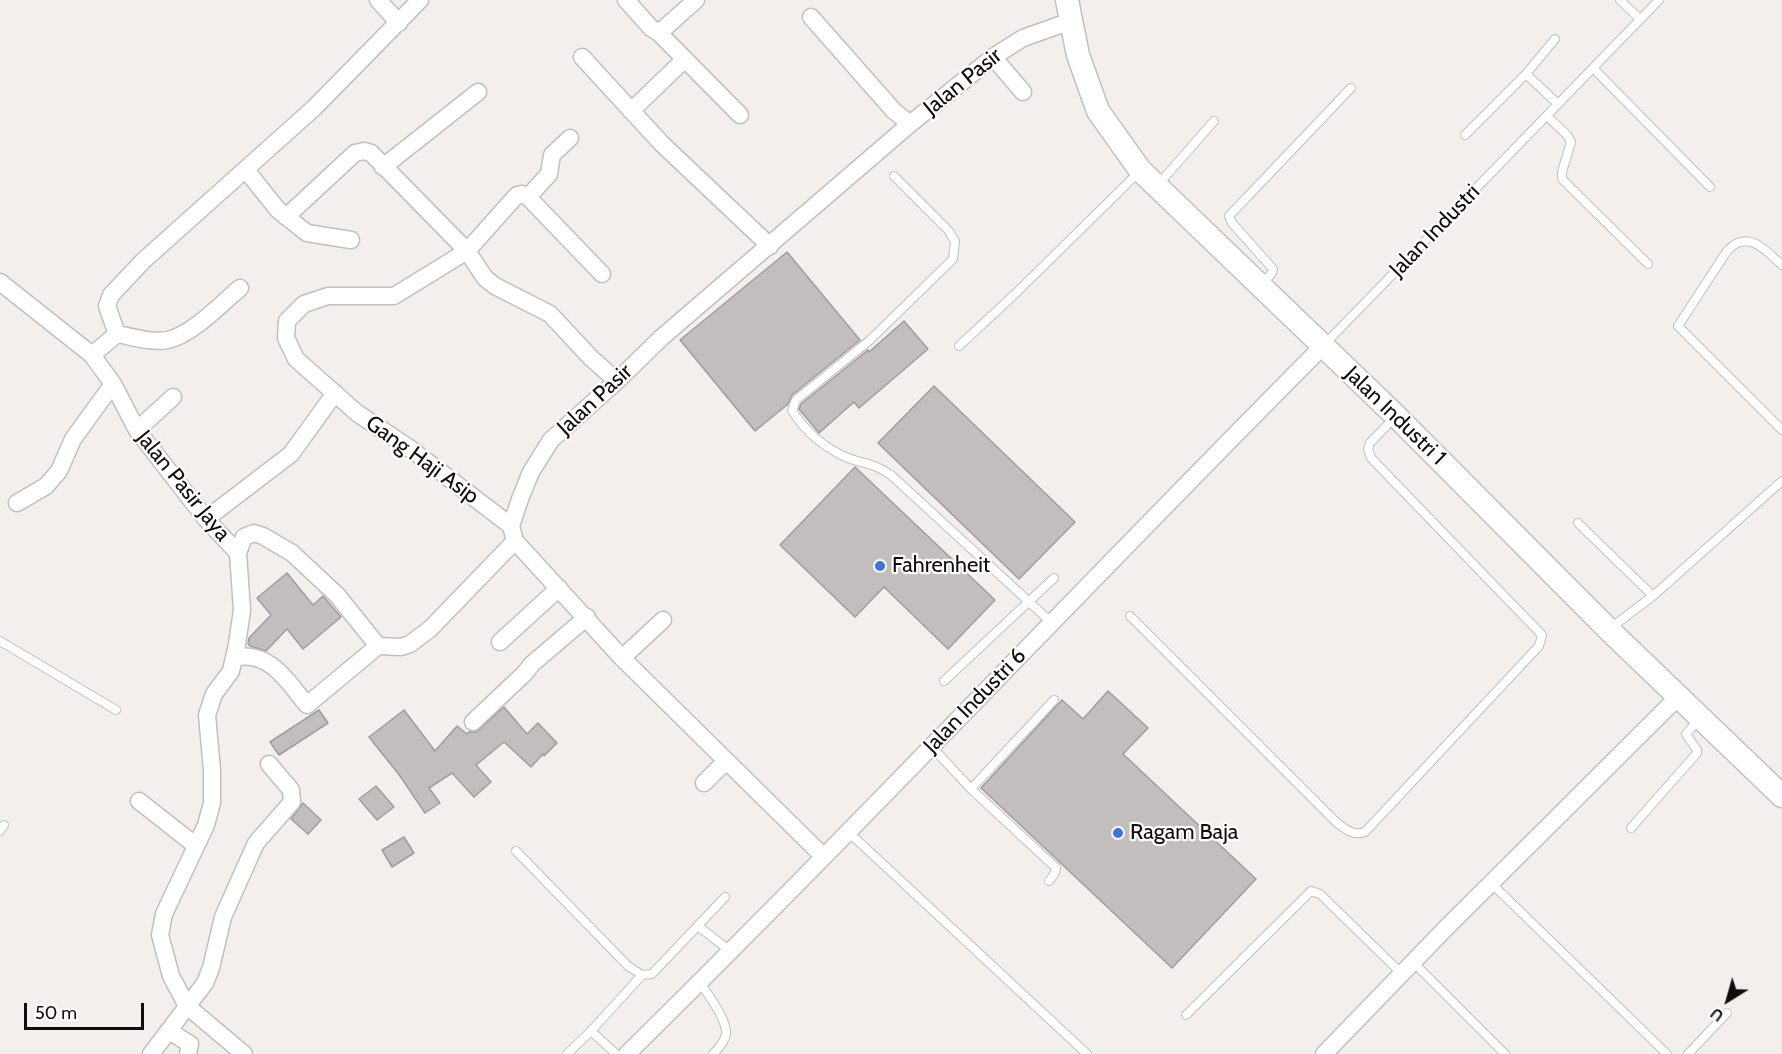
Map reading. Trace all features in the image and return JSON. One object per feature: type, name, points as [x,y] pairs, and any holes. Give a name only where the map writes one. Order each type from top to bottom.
[{"type":"street","points":[[378,0],[399,23]]},
{"type":"street","points":[[117,334],[107,306],[111,295],[143,261],[314,108],[420,0]]},
{"type":"street","points":[[626,0],[651,28],[659,33],[740,115]]},
{"type":"street","points":[[659,33],[696,0]]},
{"type":"street","name":"Jalan Pasir","points":[[513,534],[531,472],[551,440],[661,338],[910,124],[993,57],[1069,11]]},
{"type":"street","name":"Jalan Industri 1","points":[[1069,11],[1078,55],[1098,111],[1140,170],[1396,416],[1609,630],[1782,796]]},
{"type":"street","points":[[811,17],[894,111],[910,124]]},
{"type":"street","points":[[582,57],[662,144],[770,246]]},
{"type":"street","points":[[993,57],[1023,92]]},
{"type":"street","points":[[631,111],[685,59]]},
{"type":"street","points":[[383,167],[478,92]]},
{"type":"street","points":[[570,138],[552,155],[549,174],[528,196],[602,274]]},
{"type":"street","points":[[286,217],[355,153],[364,151],[371,153],[467,251],[476,266],[495,286],[550,314],[591,358],[617,381]]},
{"type":"street","points":[[246,170],[286,217],[307,233],[351,240]]},
{"type":"street","name":"Gang Haji Asip","points":[[513,534],[412,450],[357,413],[296,359],[286,339],[287,321],[304,304],[328,296],[394,296],[467,251],[517,195],[528,196]]},
{"type":"street","name":"Jalan Pasir Jaya","points":[[0,282],[92,355],[113,384],[137,430],[206,519],[238,553],[242,610],[234,658],[231,671],[214,694],[207,715],[212,770],[212,803],[206,825],[164,915],[160,935],[171,976],[187,1006],[244,1054]]},
{"type":"street","points":[[117,334],[151,340],[169,340],[186,333],[240,288]]},
{"type":"street","points":[[92,355],[117,334]]},
{"type":"street","name":"Jalan Industri 6","points":[[627,1054],[1323,346]]},
{"type":"street","points":[[17,503],[46,486],[59,471],[73,439],[113,384]]},
{"type":"street","points":[[206,519],[291,454],[335,393]]},
{"type":"street","points":[[137,430],[174,397]]},
{"type":"street","points":[[238,553],[244,537],[254,533],[292,553],[337,595],[378,646]]},
{"type":"street","points":[[234,658],[245,655],[253,656],[271,665],[290,682],[307,705],[378,646],[401,647],[411,644],[430,629],[459,600],[513,534],[622,658],[725,762],[823,856]]},
{"type":"street","points":[[500,642],[559,588]]},
{"type":"street","points":[[473,722],[532,664],[587,617]]},
{"type":"street","points":[[622,658],[663,621]]},
{"type":"street","points":[[1324,1054],[1678,697]]},
{"type":"street","points":[[704,783],[725,762]]},
{"type":"street","points":[[152,1054],[205,983],[211,968],[223,917],[256,843],[292,802],[291,790],[269,764]]},
{"type":"street","points":[[139,801],[195,845]]},
{"type":"street","points":[[169,1030],[190,1044],[188,1054]]},
{"type":"lane","points":[[1620,0],[1640,19]]},
{"type":"lane","name":"Jalan Industri","points":[[1323,346],[1659,0]]},
{"type":"lane","points":[[1465,135],[1526,74],[1555,39]]},
{"type":"lane","points":[[1593,68],[1710,187]]},
{"type":"lane","points":[[1526,74],[1558,104]]},
{"type":"lane","points":[[1261,285],[1272,273],[1273,268],[1232,223],[1229,216],[1351,88]]},
{"type":"lane","points":[[1546,116],[1571,142],[1562,179],[1648,264]]},
{"type":"lane","points":[[1157,186],[1214,121]]},
{"type":"lane","points":[[959,346],[1140,170]]},
{"type":"lane","points":[[894,176],[948,230],[955,241],[953,259],[870,340],[796,400],[792,410],[809,431],[827,446],[850,458],[878,465],[891,475],[1051,622]]},
{"type":"lane","points":[[1782,266],[1758,243],[1736,243],[1727,252],[1678,326],[1782,430]]},
{"type":"lane","points":[[1130,616],[1337,822],[1349,832],[1357,835],[1365,832],[1539,646],[1542,640],[1539,630],[1371,458],[1368,449],[1370,443],[1396,416]]},
{"type":"lane","points":[[1609,630],[1653,596],[1782,481]]},
{"type":"lane","points":[[1578,523],[1653,596]]},
{"type":"lane","points":[[944,681],[1054,578]]},
{"type":"lane","points":[[0,641],[116,710]]},
{"type":"lane","points":[[971,789],[1054,700]]},
{"type":"lane","points":[[1631,828],[1696,756],[1697,750],[1686,734],[1700,718]]},
{"type":"lane","points":[[931,746],[971,789],[1056,868],[1049,881]]},
{"type":"lane","points":[[847,832],[1087,1054]]},
{"type":"lane","points":[[516,851],[628,966],[642,975],[652,974],[725,897]]},
{"type":"lane","points":[[1492,884],[1666,1054]]},
{"type":"lane","points":[[1186,1015],[1311,891],[1320,894],[1505,1054]]},
{"type":"lane","points":[[698,926],[730,951]]},
{"type":"lane","points":[[567,1054],[642,975]]},
{"type":"lane","points":[[700,982],[724,1021],[726,1035],[721,1046],[713,1054]]},
{"type":"lane","points":[[1688,1054],[1727,1013]]},
{"type":"lane","points":[[591,1031],[616,1054]]},
{"type":"building","points":[[787,252],[860,340],[792,395],[788,404],[755,431],[680,340]]},
{"type":"building","points":[[904,321],[928,349],[859,408],[854,402],[819,433],[799,409],[801,404],[868,350],[869,352]]},
{"type":"building","name":"Fahrenheit","points":[[934,386],[1075,522],[1019,579],[878,443]]},
{"type":"building","name":"Fahrenheit","points":[[855,467],[995,600],[948,649],[884,587],[855,617],[780,545]]},
{"type":"building","points":[[287,573],[313,605],[323,596],[341,617],[303,649],[287,629],[266,651],[250,646],[249,638],[271,615],[257,598]]},
{"type":"building","name":"Ragam Baja","points":[[1108,691],[1148,728],[1123,754],[1256,879],[1172,968],[981,788],[1062,700],[1083,719]]},
{"type":"building","points":[[504,707],[527,734],[538,723],[557,743],[531,767],[504,742],[476,765],[491,782],[474,797],[452,773],[429,788],[440,803],[425,813],[400,776],[369,737],[404,710],[435,751],[457,726],[467,734],[476,732]]},
{"type":"building","points":[[319,710],[328,723],[279,755],[270,742]]},
{"type":"building","points":[[376,786],[394,807],[377,820],[359,799]]},
{"type":"building","points":[[303,803],[321,820],[308,834],[291,819]]},
{"type":"building","points":[[404,837],[414,853],[392,867],[382,850]]},
{"type":"place","name":"Fahrenheit","points":[[880,566]]},
{"type":"place","name":"Ragam Baja","points":[[1118,833]]}]
